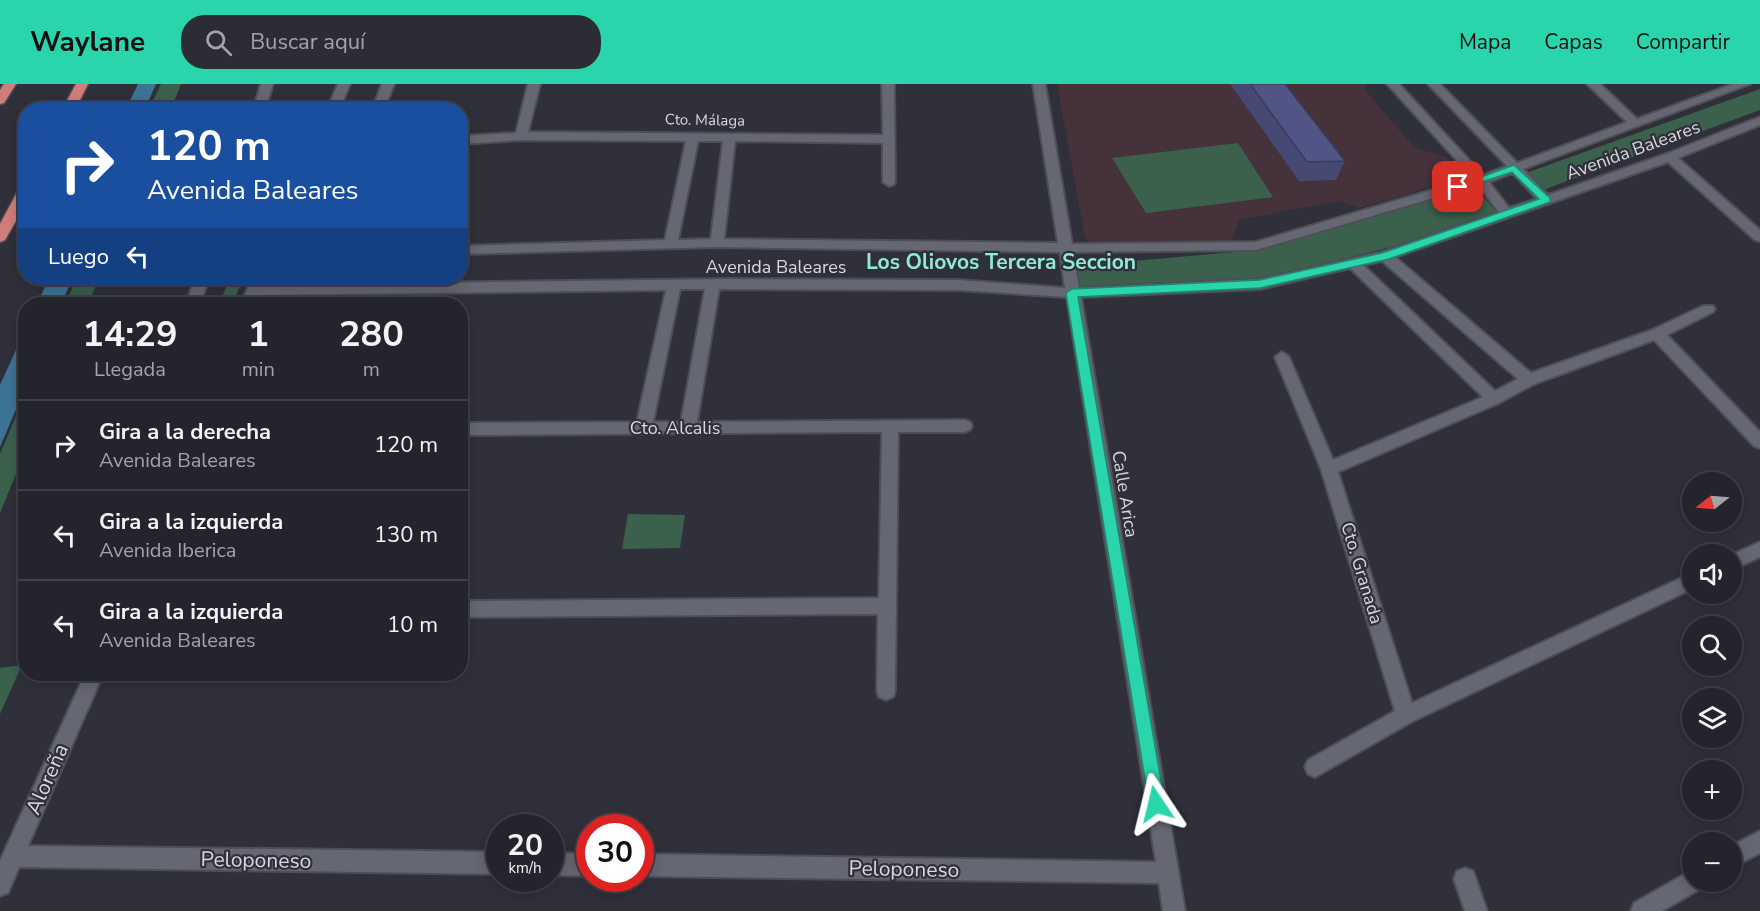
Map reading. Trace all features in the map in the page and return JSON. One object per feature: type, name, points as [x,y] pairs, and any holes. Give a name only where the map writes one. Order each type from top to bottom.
[{"type":"highway","points":[[0,100],[10,84]]},
{"type":"highway","points":[[72,102],[82,84]]},
{"type":"highway","points":[[0,237],[18,204]]},
{"type":"street","points":[[261,102],[267,84]]},
{"type":"street","points":[[336,102],[344,84]]},
{"type":"street","points":[[381,102],[388,84]]},
{"type":"street","points":[[520,135],[534,84]]},
{"type":"street","points":[[888,84],[889,182]]},
{"type":"street","name":"Calle Arica","points":[[1039,84],[1174,911]]},
{"type":"street","points":[[1393,84],[1481,180],[1507,214]]},
{"type":"street","points":[[1434,84],[1546,200]]},
{"type":"street","points":[[1593,84],[1636,124]]},
{"type":"street","name":"Avenida Baleares","points":[[468,250],[671,243],[1066,248],[1256,246],[1481,180],[1744,84]]},
{"type":"street","name":"Avenida Baleares","points":[[468,284],[959,285],[1072,293],[1260,284],[1385,256],[1670,157],[1760,121]]},
{"type":"street","name":"Cto. Málaga","points":[[468,139],[520,135],[888,139]]},
{"type":"street","points":[[671,243],[693,136]]},
{"type":"street","points":[[717,243],[730,136]]},
{"type":"street","points":[[1670,157],[1760,237]]},
{"type":"street","points":[[1385,256],[1529,380]]},
{"type":"street","points":[[1352,263],[1494,399]]},
{"type":"street","points":[[644,428],[674,285]]},
{"type":"street","points":[[688,428],[713,285]]},
{"type":"street","points":[[1329,469],[1494,399],[1529,380],[1657,334],[1708,309]]},
{"type":"street","points":[[1657,334],[1760,442]]},
{"type":"street","name":"Cto. Granada","points":[[1282,357],[1329,469],[1406,715]]},
{"type":"street","points":[[886,691],[890,426]]},
{"type":"street","name":"Cto. Alcalis","points":[[468,429],[964,426]]},
{"type":"street","points":[[1742,558],[1760,549]]},
{"type":"street","points":[[1315,767],[1406,715],[1682,586]]},
{"type":"street","points":[[468,609],[887,606]]},
{"type":"street","name":"Aloreña","points":[[0,885],[91,681]]},
{"type":"street","points":[[1742,852],[1760,841]]},
{"type":"street","name":"Peloponeso","points":[[13,856],[486,863]]},
{"type":"street","name":"Peloponeso","points":[[654,866],[1168,873]]},
{"type":"street","points":[[1465,879],[1476,911]]},
{"type":"street","points":[[1642,911],[1682,887]]},
{"type":"shaded area","points":[[1057,84],[1368,84],[1364,89],[1414,147],[1445,157],[1461,173],[1451,181],[1360,208],[1338,201],[1239,220],[1231,241],[1092,243],[1085,238]]},
{"type":"green space","points":[[161,84],[181,84],[174,102],[152,102]]},
{"type":"green space","points":[[1760,89],[1760,110],[1543,190],[1523,174]]},
{"type":"green space","points":[[1238,143],[1273,197],[1146,213],[1112,158]]},
{"type":"green space","points":[[1474,186],[1497,212],[1410,242],[1260,280],[1078,296],[1077,266],[1257,250]]},
{"type":"green space","points":[[74,285],[96,285],[91,297],[68,297]]},
{"type":"green space","points":[[227,285],[241,285],[235,297],[222,297]]},
{"type":"green space","points":[[18,412],[18,469],[0,513],[0,454]]},
{"type":"green space","points":[[628,514],[685,515],[680,548],[622,549]]},
{"type":"green space","points":[[18,666],[18,674],[0,714],[0,668]]},
{"type":"water","points":[[138,84],[156,84],[148,102],[129,102]]},
{"type":"water","points":[[46,285],[70,285],[64,297],[40,297]]},
{"type":"water","points":[[18,345],[18,405],[0,447],[0,385]]},
{"type":"building","points":[[1250,84],[1285,84],[1345,161],[1307,162]]},
{"type":"district","name":"Los Oliovos Tercera Seccion","points":[[1001,262]]},
{"type":"route","points":[[1156,804],[1072,293],[1260,284],[1385,256],[1546,200],[1514,168],[1458,187]]}]
